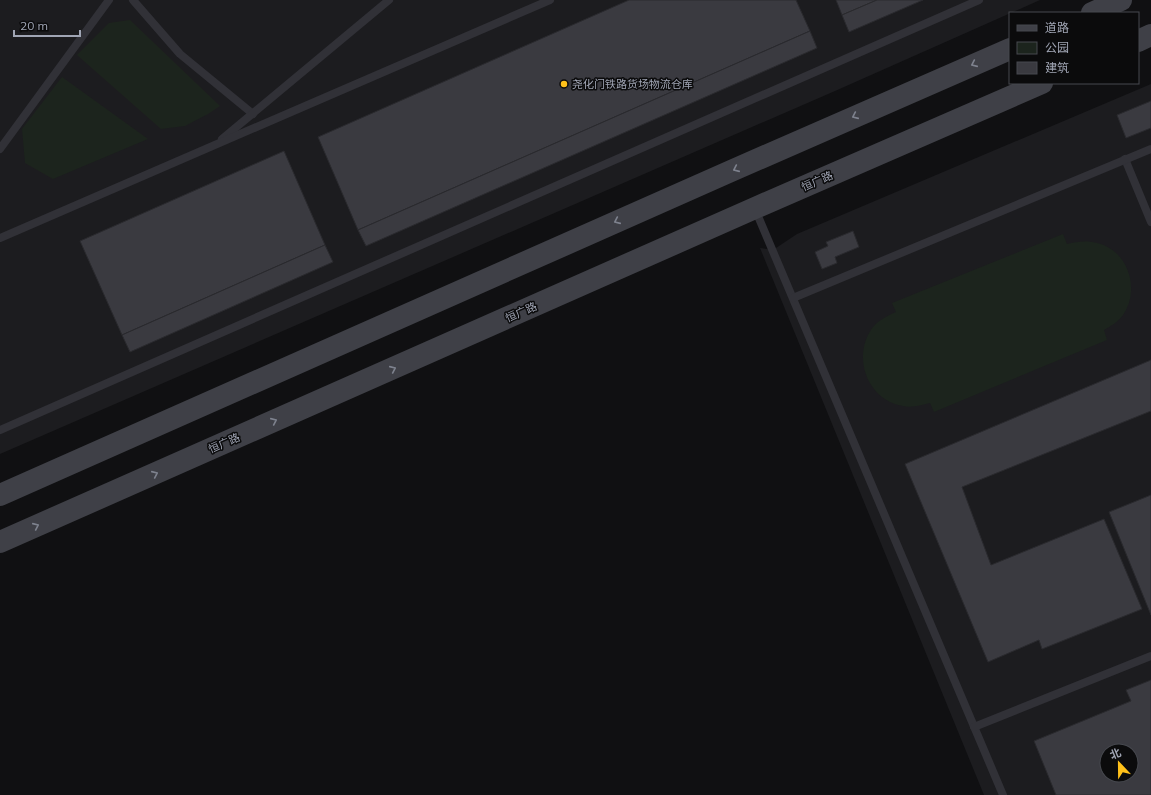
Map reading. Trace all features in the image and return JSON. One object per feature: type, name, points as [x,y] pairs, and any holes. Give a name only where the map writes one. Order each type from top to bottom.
[{"type":"street","points":[[1094,12],[1121,0]]},
{"type":"street","points":[[1139,41],[1151,36]]},
{"type":"street","points":[[0,495],[1009,49]]},
{"type":"street","name":"恒广路","points":[[0,542],[755,208],[1040,84]]},
{"type":"lane","points":[[0,149],[109,0]]},
{"type":"lane","points":[[133,0],[180,54],[253,114]]},
{"type":"lane","points":[[215,146],[389,0]]},
{"type":"lane","points":[[0,238],[550,0]]},
{"type":"lane","points":[[0,430],[979,0]]},
{"type":"lane","points":[[793,298],[1151,149]]},
{"type":"lane","points":[[1126,159],[1151,222]]},
{"type":"lane","points":[[755,208],[1003,795]]},
{"type":"lane","points":[[974,727],[1151,656]]},
{"type":"shaded area","points":[[0,0],[1040,0],[1013,12],[1009,12],[1009,14],[835,91],[0,454]]},
{"type":"shaded area","points":[[1151,84],[1151,795],[984,795],[760,248],[773,250],[797,234]]},
{"type":"green space","points":[[130,20],[220,106],[185,126],[161,129],[77,55],[109,23]]},
{"type":"green space","points":[[62,77],[148,139],[53,179],[25,163],[22,129]]},
{"type":"green space","points":[[1063,234],[1067,244],[1076,242],[1092,242],[1104,245],[1114,251],[1122,259],[1127,270],[1131,281],[1129,304],[1123,315],[1114,324],[1104,330],[1107,340],[934,412],[930,403],[910,407],[890,402],[880,395],[872,386],[866,375],[863,363],[863,351],[866,338],[878,322],[896,312],[892,303]]},
{"type":"building","name":"尧化门铁路货场物流仓库","points":[[629,0],[796,0],[810,31],[358,230],[318,137]]},
{"type":"building","points":[[836,0],[877,0],[842,15]]},
{"type":"building","points":[[877,0],[923,0],[849,32],[842,15]]},
{"type":"building","points":[[810,31],[817,48],[366,246],[358,230]]},
{"type":"building","points":[[1151,101],[1151,128],[1126,138],[1117,115]]},
{"type":"building","points":[[284,151],[325,245],[122,335],[80,241]]},
{"type":"building","points":[[853,231],[859,247],[835,257],[837,263],[822,269],[815,252],[828,246],[826,242]]},
{"type":"building","points":[[325,245],[333,262],[130,352],[122,335]]},
{"type":"building","points":[[1151,360],[1151,411],[962,487],[991,565],[1104,519],[1142,609],[1042,649],[1039,640],[988,662],[905,464]]},
{"type":"building","points":[[1151,495],[1151,615],[1109,512]]},
{"type":"building","points":[[1151,680],[1151,795],[1056,795],[1034,741],[1131,701],[1126,690]]},
{"type":"place","name":"尧化门铁路货场物流仓库","points":[[564,84]]}]
